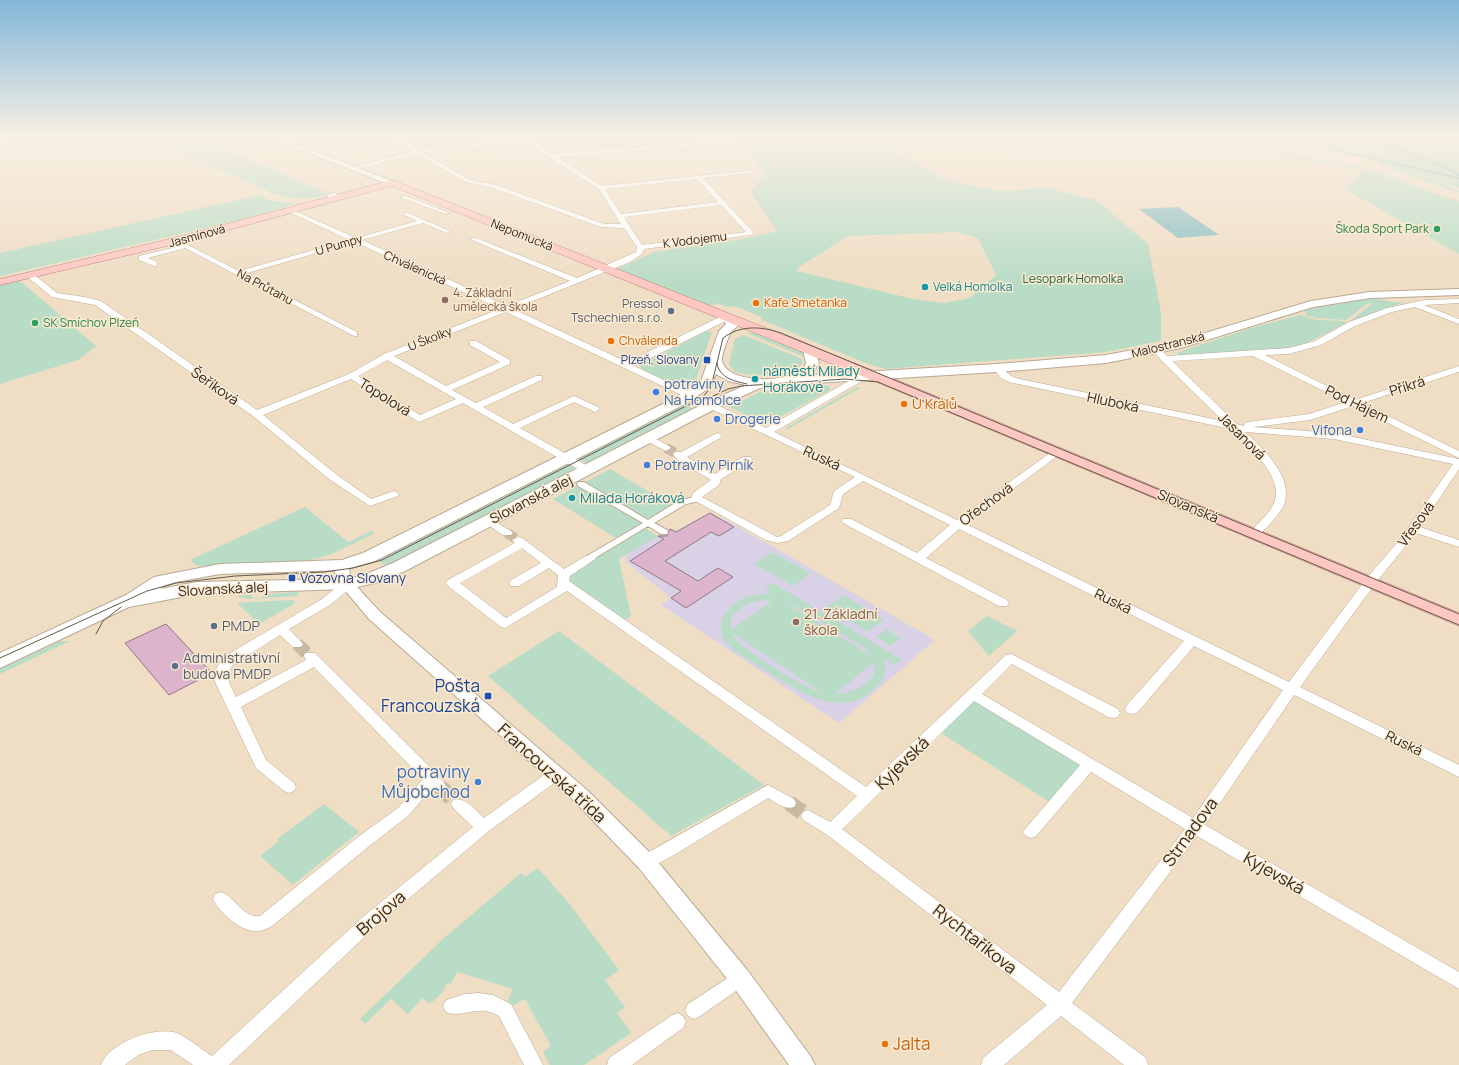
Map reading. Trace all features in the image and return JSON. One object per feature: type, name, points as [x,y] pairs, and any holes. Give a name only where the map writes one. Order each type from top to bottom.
[{"type":"main road","name":"Jasmínová","points":[[0,282],[181,244],[334,197],[385,186]]},
{"type":"main road","name":"Nepomucká","points":[[397,186],[607,269],[728,321]]},
{"type":"main road","name":"Malostranská","points":[[868,375],[940,372],[1161,355],[1292,309],[1319,303],[1370,295],[1459,292]]},
{"type":"main road","points":[[687,395],[705,384],[728,321],[749,325],[811,354],[868,375]]},
{"type":"main road","points":[[710,406],[750,388],[806,373],[811,368],[811,354]]},
{"type":"main road","points":[[715,359],[720,371],[733,379],[749,382],[868,375]]},
{"type":"main road","points":[[917,394],[913,386],[916,379],[926,374],[940,372]]},
{"type":"main road","name":"Slovanská","points":[[868,375],[1255,534],[1459,620]]},
{"type":"main road","name":"Slovanská alej","points":[[0,661],[124,603],[160,582],[193,573],[235,569],[343,565],[369,557],[680,401],[687,395]]},
{"type":"main road","name":"Slovanská alej","points":[[124,603],[140,598],[197,588],[348,584],[369,579],[388,572],[489,521],[584,477],[648,438],[710,406]]},
{"type":"street","points":[[492,186],[603,226],[626,226]]},
{"type":"street","points":[[597,186],[601,188],[640,247]]},
{"type":"street","points":[[601,188],[621,186]]},
{"type":"street","points":[[707,186],[724,203]]},
{"type":"street","points":[[416,193],[404,197],[447,213]]},
{"type":"street","points":[[619,216],[724,203]]},
{"type":"street","name":"K Vodojemu","points":[[640,247],[751,233],[724,203]]},
{"type":"street","name":"Chválenická","points":[[291,211],[507,309],[626,366]]},
{"type":"street","points":[[406,214],[449,232]]},
{"type":"street","name":"U Pumpy","points":[[239,273],[423,221]]},
{"type":"street","points":[[474,239],[576,281]]},
{"type":"street","points":[[154,264],[142,258],[181,244]]},
{"type":"street","name":"Na Průtahu","points":[[181,244],[354,334]]},
{"type":"street","name":"U Školky","points":[[256,414],[352,376],[387,356],[607,269],[640,253],[640,247]]},
{"type":"street","name":"Šeříková","points":[[29,275],[55,295],[85,299],[98,303],[256,414],[333,477],[370,503],[394,494]]},
{"type":"street","name":"Malostranská","points":[[1161,355],[1255,354],[1289,351],[1318,343],[1352,324],[1390,310],[1416,303],[1459,301]]},
{"type":"street","points":[[1416,303],[1459,322]]},
{"type":"street","points":[[626,366],[728,321]]},
{"type":"street","points":[[444,390],[507,362],[473,344]]},
{"type":"street","name":"Pod Hájem","points":[[1255,354],[1459,455]]},
{"type":"street","name":"Jasanová","points":[[1161,355],[1267,460],[1276,474],[1281,487],[1279,505],[1255,534]]},
{"type":"street","points":[[387,356],[444,390],[566,458],[584,477],[648,523],[664,532]]},
{"type":"street","points":[[626,366],[766,432],[868,375]]},
{"type":"street","name":"Hluboká","points":[[997,368],[1004,376],[1012,380],[1234,427],[1252,430],[1334,436],[1459,462]]},
{"type":"street","name":"Příkrá","points":[[1354,403],[1459,369]]},
{"type":"street","name":"Topolová","points":[[352,376],[419,419],[462,400]]},
{"type":"street","points":[[475,407],[538,378]]},
{"type":"street","points":[[511,428],[574,399],[595,409]]},
{"type":"street","name":"Hluboká","points":[[1234,427],[1310,417],[1354,403]]},
{"type":"street","name":"Ruská","points":[[766,432],[862,477],[1459,770]]},
{"type":"street","points":[[715,478],[683,460],[679,455],[717,436]]},
{"type":"street","points":[[648,438],[666,448]]},
{"type":"street","name":"Ořechová","points":[[917,559],[958,524],[1057,452]]},
{"type":"street","points":[[715,478],[747,459]]},
{"type":"street","name":"Vřesová","points":[[1370,582],[1381,572],[1459,462]]},
{"type":"street","points":[[862,477],[838,493],[835,506],[787,538],[781,540],[770,538],[704,502],[696,499],[683,502],[590,558],[564,582],[505,624],[452,583],[520,542],[549,563],[564,582],[868,796]]},
{"type":"street","points":[[696,499],[696,495],[715,484],[715,478]]},
{"type":"street","points":[[489,521],[507,533]]},
{"type":"street","points":[[847,521],[1003,603]]},
{"type":"street","points":[[1413,528],[1459,544]]},
{"type":"street","points":[[1446,540],[1459,537]]},
{"type":"street","points":[[515,583],[549,563]]},
{"type":"street","points":[[343,565],[342,575],[348,584]]},
{"type":"street","name":"Strnadova","points":[[990,1065],[1060,1005],[1195,827],[1292,688],[1370,582]]},
{"type":"street","name":"Slovanská alej","points":[[289,787],[261,764],[222,682],[220,677],[222,669],[236,655],[326,602],[348,584]]},
{"type":"street","name":"Francouzská třída","points":[[348,584],[374,615],[556,774],[646,862],[740,978],[803,1065]]},
{"type":"street","points":[[282,629],[297,644]]},
{"type":"street","points":[[1132,709],[1192,640]]},
{"type":"street","name":"Kyjevská","points":[[831,830],[974,695],[1010,658],[1112,713]]},
{"type":"street","points":[[221,899],[250,925],[258,925],[266,921],[363,842],[403,812],[436,782],[312,659],[233,706]]},
{"type":"street","name":"Kyjevská","points":[[974,695],[1195,827],[1459,981]]},
{"type":"street","points":[[1031,832],[1089,764]]},
{"type":"street","name":"Brojova","points":[[216,1065],[370,921],[484,827],[556,774]]},
{"type":"street","points":[[646,862],[768,791],[789,803]]},
{"type":"street","points":[[458,804],[484,827]]},
{"type":"street","name":"Rychtaříkova","points":[[808,816],[831,830],[1139,1065]]},
{"type":"street","points":[[694,1010],[740,978]]},
{"type":"street","points":[[452,1006],[473,1002],[489,1002],[500,1006],[505,1010],[534,1065]]},
{"type":"street","points":[[616,1065],[677,1022]]},
{"type":"street","points":[[110,1065],[132,1048],[152,1041],[174,1041],[208,1065]]},
{"type":"shaded area","name":"21. Základní škola","points":[[710,513],[735,525],[935,640],[839,723],[661,605],[671,598],[626,562],[627,554],[664,532],[670,529],[676,532]]},
{"type":"green space","points":[[256,186],[311,186],[330,194],[315,198],[299,199],[278,195]]},
{"type":"green space","name":"Lesopark Homolka","points":[[756,186],[973,186],[1000,191],[1048,188],[1096,200],[1148,244],[1161,313],[1161,341],[1106,352],[885,369],[868,364],[762,320],[762,317],[734,306],[727,307],[717,303],[711,306],[617,269],[654,252],[742,239],[777,231],[751,192]],"holes":[[[957,232],[978,238],[996,275],[970,298],[944,303],[913,299],[797,271],[799,267],[848,236]]]},
{"type":"green space","name":"Škoda Sport Park","points":[[1348,186],[1414,186],[1459,201],[1459,254],[1345,189]]},
{"type":"green space","points":[[1439,186],[1447,186],[1459,191],[1459,193]]},
{"type":"green space","points":[[260,195],[273,201],[298,203],[248,218],[0,276],[0,253]]},
{"type":"green space","name":"SK Smíchov Plzeň","points":[[20,281],[96,346],[78,360],[0,384],[0,285]]},
{"type":"green space","points":[[1374,298],[1391,302],[1405,302],[1352,321],[1350,321],[1372,304],[1368,303],[1346,320],[1316,318],[1305,315],[1307,313],[1303,311],[1336,303]]},
{"type":"green space","points":[[1300,315],[1317,320],[1342,321],[1346,323],[1309,343],[1279,350],[1178,356],[1177,354],[1179,352],[1251,328]]},
{"type":"green space","points":[[707,331],[712,332],[696,379],[691,383],[684,384],[668,381],[651,374],[639,366]]},
{"type":"green space","points":[[755,332],[805,353],[809,359],[747,333]]},
{"type":"green space","points":[[743,335],[802,359],[803,363],[797,368],[780,374],[750,375],[734,371],[729,364],[735,339]]},
{"type":"green space","points":[[825,385],[830,387],[830,390],[769,423],[760,422],[730,407],[760,392]]},
{"type":"green space","points":[[857,387],[860,388],[786,430],[787,427]]},
{"type":"green space","points":[[681,403],[696,410],[587,464],[578,458]]},
{"type":"green space","points":[[565,464],[574,467],[575,472],[389,569],[376,558]]},
{"type":"green space","points":[[610,469],[675,507],[643,527],[658,536],[619,559],[631,616],[620,623],[565,584],[564,574],[619,540],[553,499]]},
{"type":"green space","points":[[305,507],[348,542],[371,531],[375,533],[332,554],[310,560],[202,566],[196,565],[190,560]]},
{"type":"green space","points":[[772,552],[811,573],[794,586],[754,564]]},
{"type":"green space","points":[[773,583],[901,659],[894,665],[884,659],[885,672],[881,683],[861,699],[846,703],[831,702],[801,692],[745,658],[731,648],[722,636],[722,621],[731,606],[742,599],[754,595],[773,594],[765,589]],"holes":[[[764,600],[772,601],[734,628],[730,628],[733,616],[736,612],[752,603]],[[783,601],[796,607],[865,648],[870,655]],[[732,635],[736,635],[823,693],[804,685],[760,659],[747,650]],[[873,663],[875,670],[873,676],[863,686],[849,692],[835,694]]]},
{"type":"green space","points":[[295,592],[299,593],[297,596],[249,599],[235,596],[252,595],[252,598],[262,598],[263,595]]},
{"type":"green space","points":[[843,595],[884,619],[868,632],[827,607]]},
{"type":"green space","points":[[295,601],[294,604],[259,624],[237,603]]},
{"type":"green space","points":[[987,616],[1017,631],[989,656],[968,631]]},
{"type":"green space","points":[[886,629],[900,638],[891,646],[876,637]]},
{"type":"green space","points":[[559,631],[764,785],[671,836],[488,676]]},
{"type":"green space","points":[[61,641],[70,641],[0,674],[0,669]]},
{"type":"green space","points":[[974,695],[1089,764],[1054,805],[936,730]]},
{"type":"green space","points":[[324,804],[359,832],[293,885],[260,856],[279,841],[277,839]]},
{"type":"green space","points":[[538,868],[571,906],[619,970],[605,980],[625,1007],[617,1013],[631,1033],[584,1065],[550,1065],[543,1052],[551,1046],[525,999],[510,1007],[507,1002],[513,989],[457,972],[451,984],[447,983],[442,993],[430,1004],[422,998],[408,1014],[391,999],[365,1024],[360,1019],[443,939],[521,873],[525,877]]},
{"type":"water","points":[[1178,207],[1219,235],[1178,238],[1139,209]]},
{"type":"building","points":[[710,513],[734,527],[719,536],[711,532],[665,561],[698,581],[718,568],[733,577],[686,608],[671,598],[681,591],[630,561],[664,539],[658,536],[667,536],[670,529],[676,532]]},
{"type":"building","name":"Administrativní budova PMDP","points":[[166,624],[212,673],[169,695],[125,643]]},
{"type":"tunnel","points":[[666,448],[678,454]]},
{"type":"tunnel","points":[[507,533],[518,540]]},
{"type":"tunnel","points":[[297,644],[310,656]]},
{"type":"tunnel","points":[[440,787],[458,804]]},
{"type":"tunnel","points":[[789,803],[808,816]]},
{"type":"tram line","points":[[0,658],[147,591],[176,583],[235,576],[324,572],[353,568],[382,560],[702,398],[711,387],[723,338],[736,331],[751,328],[766,329],[781,333],[1459,614]]},
{"type":"tram line","points":[[717,363],[718,368],[728,378],[747,384]]},
{"type":"tram line","points":[[703,401],[728,389],[741,386],[845,379],[878,382],[1459,625]]},
{"type":"tram line","points":[[96,634],[103,621],[121,607]]},
{"type":"place","name":"Škoda Sport Park","points":[[1437,229]]},
{"type":"place","name":"Velká Homolka","points":[[925,287]]},
{"type":"place","name":"4. Základní umělecká škola","points":[[445,300]]},
{"type":"place","name":"Kafe Smetanka","points":[[756,303]]},
{"type":"place","name":"Pressol Tschechien s.r.o.","points":[[671,311]]},
{"type":"place","name":"SK Smíchov Plzeň","points":[[35,323]]},
{"type":"place","name":"Chválenda","points":[[611,341]]},
{"type":"place","name":"Plzeň, Slovany","points":[[707,360]]},
{"type":"place","name":"náměstí Milady Horákové","points":[[755,379]]},
{"type":"place","name":"potraviny Na Homolce","points":[[656,392]]},
{"type":"place","name":"U Králů","points":[[904,404]]},
{"type":"place","name":"Drogerie","points":[[717,419]]},
{"type":"place","name":"Vifona","points":[[1360,430]]},
{"type":"place","name":"Potraviny Pirník","points":[[647,465]]},
{"type":"place","name":"Milada Horáková","points":[[572,498]]},
{"type":"place","name":"Vozovna Slovany","points":[[292,578]]},
{"type":"place","name":"21. Základní škola","points":[[796,622]]},
{"type":"place","name":"PMDP","points":[[214,626]]},
{"type":"place","name":"Administrativní budova PMDP","points":[[175,666]]},
{"type":"place","name":"Pošta Francouzská","points":[[488,696]]},
{"type":"place","name":"potraviny Můjobchod","points":[[478,782]]},
{"type":"place","name":"Jalta","points":[[885,1044]]}]
